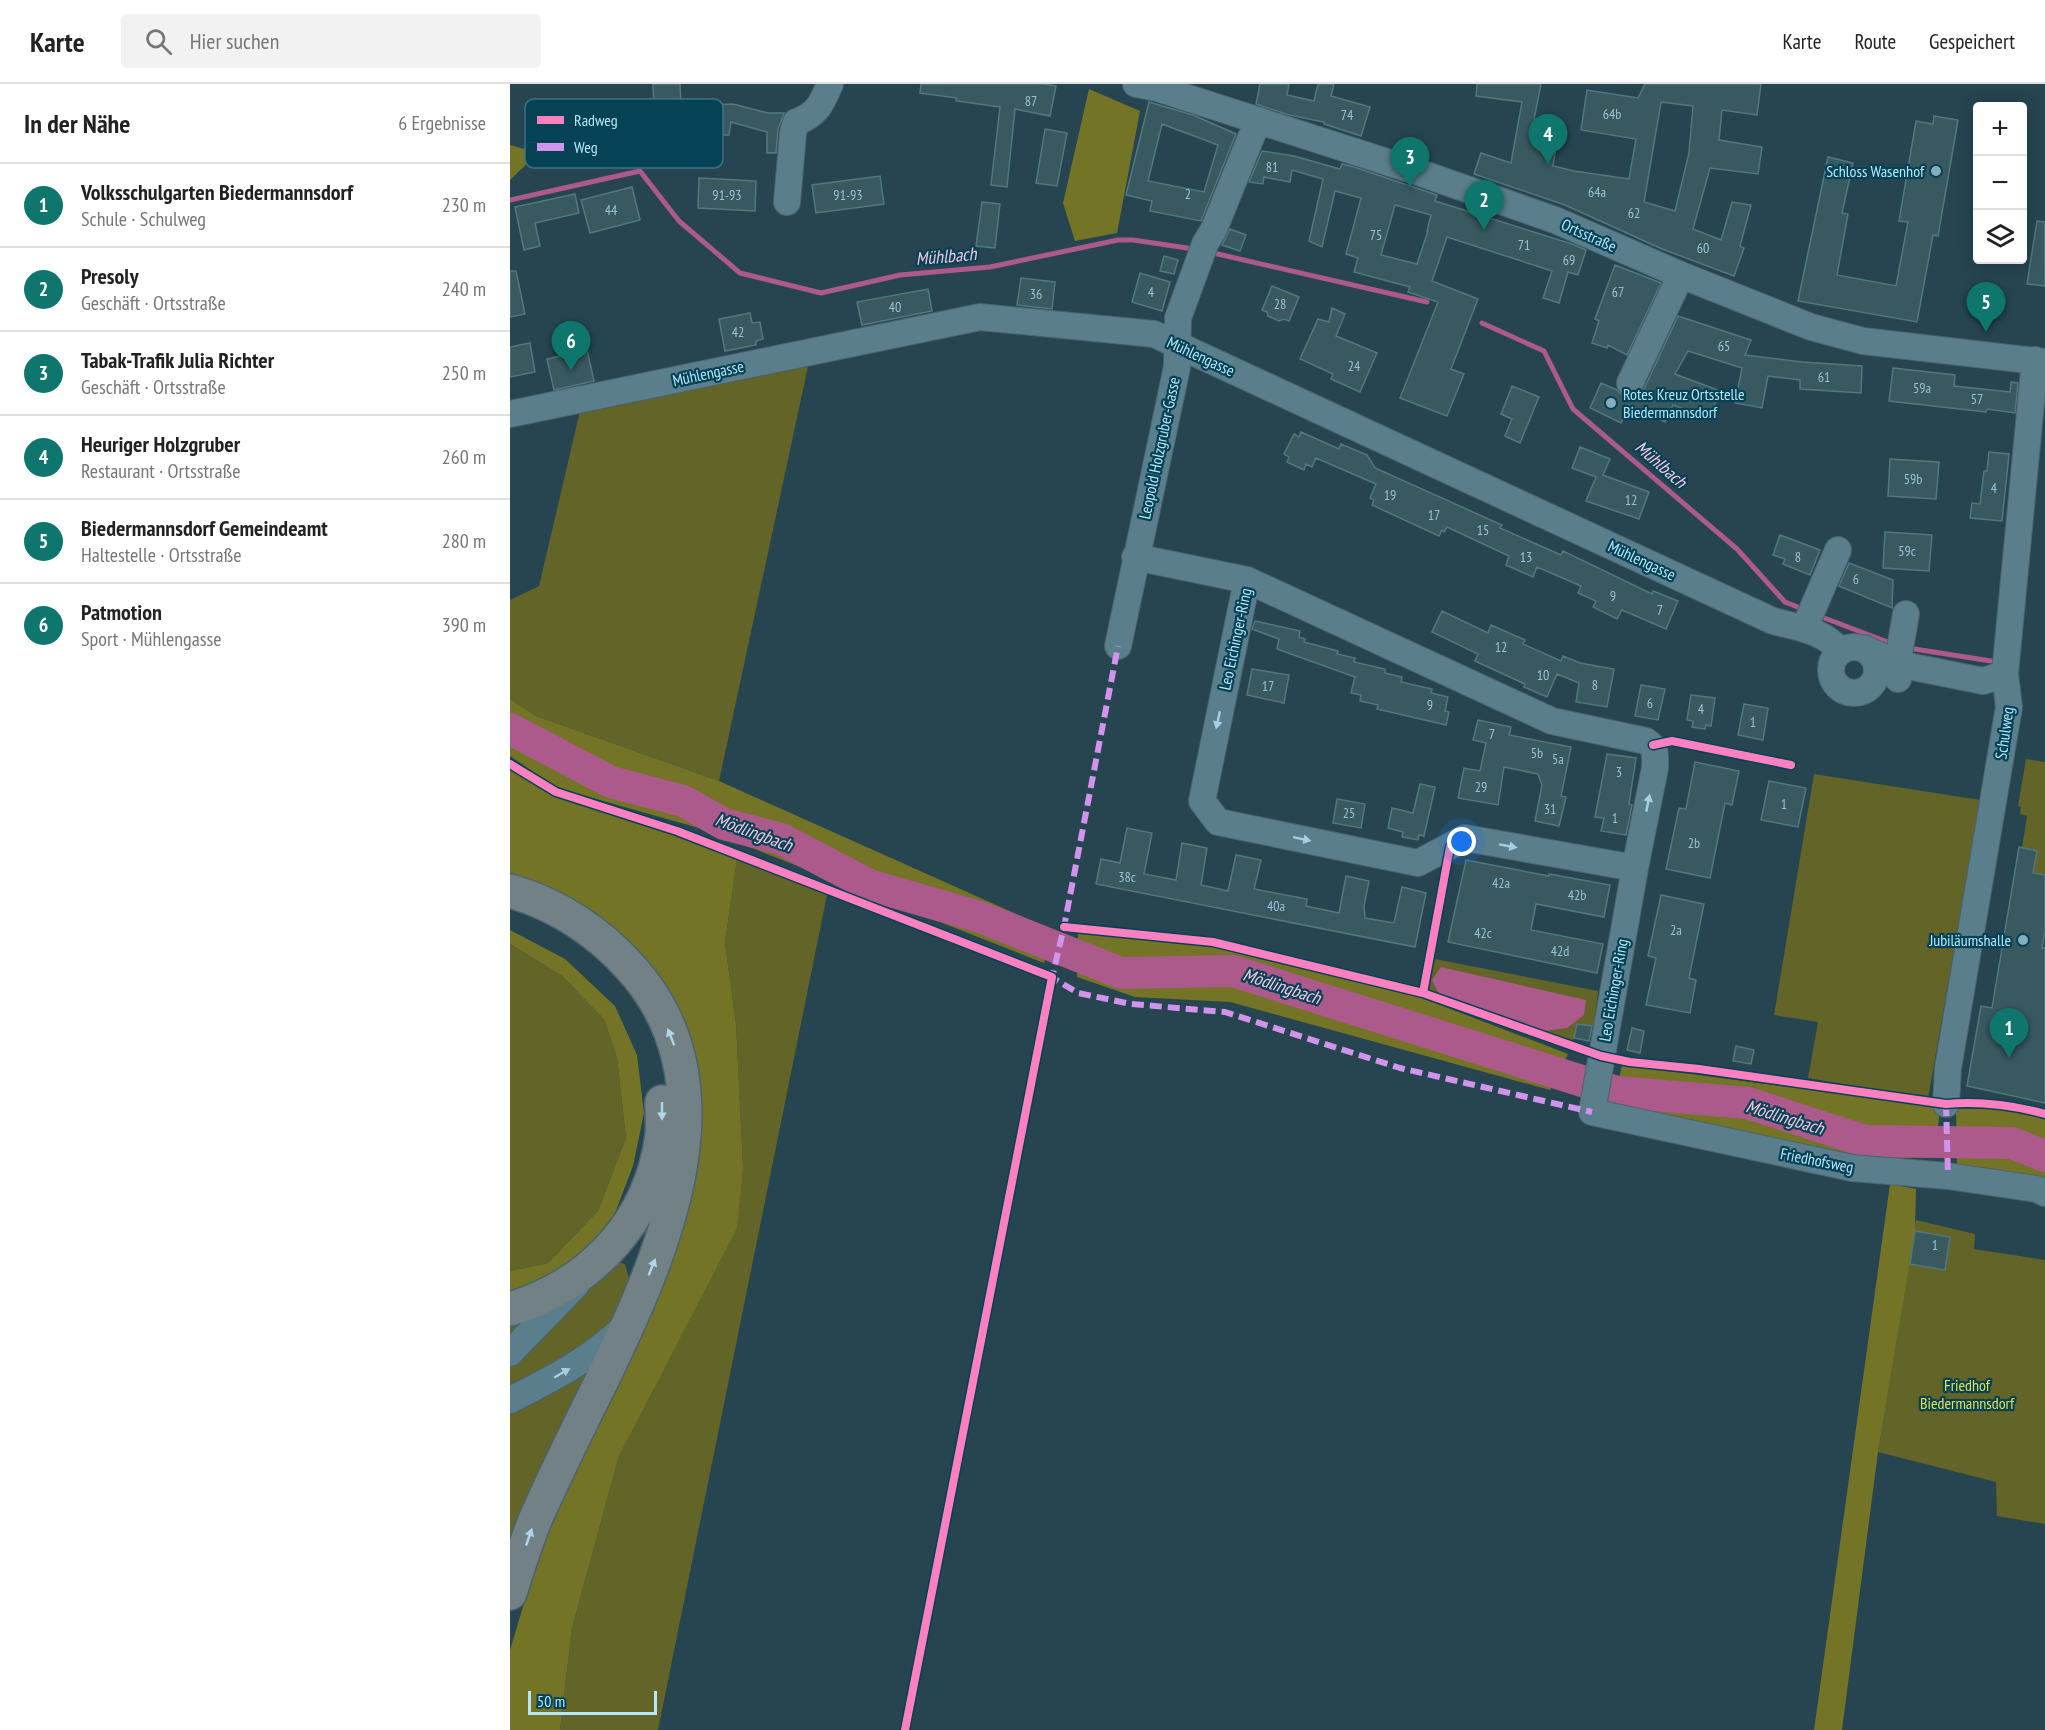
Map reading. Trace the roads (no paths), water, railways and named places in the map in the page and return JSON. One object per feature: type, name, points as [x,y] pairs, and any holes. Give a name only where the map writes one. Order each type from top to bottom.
[{"type":"highway","points":[[510,891],[554,908],[584,926],[613,948],[640,977],[655,1000],[674,1044],[683,1081],[685,1115],[682,1160],[660,1249],[630,1322],[537,1515],[510,1593]]},
{"type":"highway","points":[[510,913],[527,918],[558,933],[585,951],[621,988],[637,1012],[650,1040],[659,1071],[662,1102],[662,1133],[655,1168],[645,1196],[631,1222],[611,1248],[589,1269],[560,1289],[533,1302],[510,1309]]},
{"type":"street","points":[[787,202],[796,122],[809,118],[821,105],[830,84]]},
{"type":"street","name":"Ortsstraße","points":[[1136,84],[1157,88],[1258,120],[1555,220],[1681,276],[1811,327],[1863,340],[2040,361]]},
{"type":"street","name":"Leopold Holzgruber-Gasse","points":[[1118,646],[1177,367],[1178,318],[1258,120]]},
{"type":"street","points":[[1630,382],[1681,276]]},
{"type":"street","name":"Mühlengasse","points":[[510,414],[980,317],[1154,334],[1773,621],[1819,632],[1852,650],[1875,658],[1897,653]]},
{"type":"street","name":"Schulweg","points":[[1947,1104],[1948,1068],[2009,707],[2005,666],[2040,361]]},
{"type":"street","points":[[1804,629],[1838,550]]},
{"type":"street","points":[[1136,556],[1246,580]]},
{"type":"street","name":"Leo Eichinger-Ring","points":[[1593,1104],[1655,768],[1653,745],[1630,736],[1552,721],[1246,580],[1202,801],[1218,822],[1419,863],[1465,838],[1635,868]]},
{"type":"street","points":[[1852,650],[1832,661],[1833,681],[1845,692],[1860,693],[1872,686],[1897,653],[1980,698],[1991,695],[1999,687],[2005,666]]},
{"type":"street","name":"Friedhofsweg","points":[[1593,1104],[1852,1168],[1948,1176],[2045,1193]]},
{"type":"street","points":[[510,1353],[572,1290],[589,1269]]},
{"type":"street","points":[[510,1400],[582,1362],[630,1322]]},
{"type":"waterway","name":"Mühlbach","points":[[510,200],[640,171],[679,221],[740,273],[821,293],[900,275],[990,267],[1118,240],[1194,249]]},
{"type":"waterway","name":"Mühlbach","points":[[1209,252],[1427,302]]},
{"type":"waterway","name":"Mühlbach","points":[[1482,323],[1544,351],[1573,409],[1737,549],[1785,602],[1800,608]]},
{"type":"waterway","name":"Mühlbach","points":[[1819,616],[1893,644]]},
{"type":"waterway","name":"Mühlbach","points":[[1908,648],[1991,661]]},
{"type":"waterway","name":"Mödlingbach","points":[[510,729],[611,782],[683,801],[724,824],[781,839],[869,885],[980,917],[1121,973],[1233,971],[1617,1092],[1748,1103],[1865,1141],[2012,1143],[2045,1156]]},
{"type":"place","name":"Heuriger Holzgruber","points":[[1548,164]]},
{"type":"place","name":"Schloss Wasenhof","points":[[1936,171]]},
{"type":"place","name":"Tabak-Trafik Julia Richter","points":[[1410,187]]},
{"type":"place","name":"Presoly","points":[[1484,230]]},
{"type":"place","name":"Biedermannsdorf Gemeindeamt","points":[[1986,332]]},
{"type":"place","name":"Patmotion","points":[[571,371]]},
{"type":"place","name":"Rotes Kreuz Ortsstelle Biedermannsdorf","points":[[1611,403]]},
{"type":"place","name":"Jubiläumshalle","points":[[2023,940]]},
{"type":"place","name":"Volksschulgarten Biedermannsdorf","points":[[2009,1058]]},
{"type":"park label","name":"Friedhof Biedermannsdorf","points":[[1967,1394]]}]
